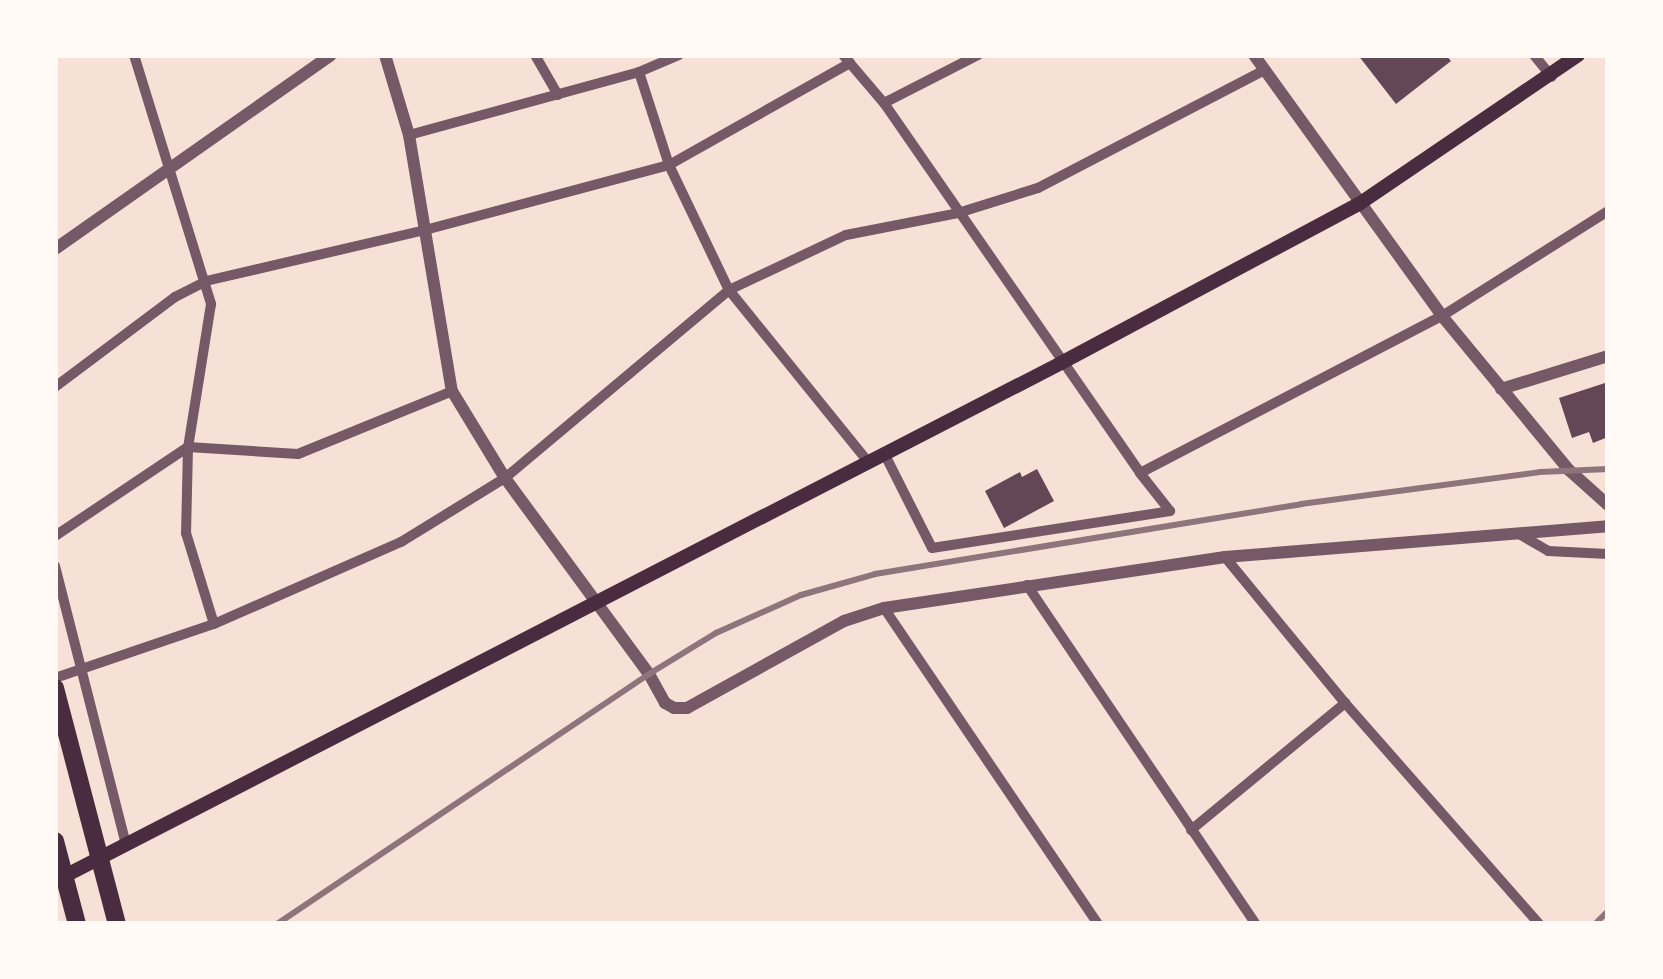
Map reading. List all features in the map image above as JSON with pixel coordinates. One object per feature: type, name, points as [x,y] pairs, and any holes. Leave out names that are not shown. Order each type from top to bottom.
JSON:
[{"type":"highway","points":[[55,688],[117,924]]},
{"type":"highway","points":[[55,841],[77,924]]},
{"type":"main road","points":[[55,881],[869,463],[1359,204],[1552,77],[1578,55]]},
{"type":"street","points":[[134,55],[211,304],[188,447],[186,533],[214,624]]},
{"type":"street","points":[[55,248],[331,55]]},
{"type":"street","points":[[385,55],[408,135],[452,391],[505,478],[665,703],[686,708],[844,621],[884,608],[1224,556],[1608,526]]},
{"type":"street","points":[[535,55],[558,94]]},
{"type":"street","points":[[408,135],[639,72],[679,55]]},
{"type":"street","points":[[884,102],[978,55]]},
{"type":"street","points":[[1254,55],[1442,316],[1569,470],[1608,505]]},
{"type":"street","points":[[1534,55],[1552,77]]},
{"type":"street","points":[[55,386],[175,297],[206,281],[425,230],[669,164],[846,59],[884,102],[1061,363],[1170,511],[932,548],[885,454]]},
{"type":"street","points":[[55,678],[214,624],[401,542],[505,478],[729,290],[846,236],[958,213],[1038,188],[1265,70]]},
{"type":"street","points":[[639,72],[669,164],[729,290],[869,463]]},
{"type":"street","points":[[1140,473],[1442,316],[1608,210]]},
{"type":"street","points":[[1501,389],[1608,356]]},
{"type":"street","points":[[55,536],[188,447],[298,454],[452,391]]},
{"type":"street","points":[[1514,532],[1548,551],[1608,554]]},
{"type":"street","points":[[1224,556],[1344,702],[1539,924]]},
{"type":"street","points":[[55,566],[126,844]]},
{"type":"street","points":[[1027,585],[1256,924]]},
{"type":"street","points":[[884,608],[1098,924]]},
{"type":"street","points":[[1192,830],[1344,702]]},
{"type":"building","points":[[1358,55],[1446,55],[1451,61],[1396,104]]},
{"type":"building","points":[[1608,382],[1608,437],[1593,443],[1589,432],[1572,438],[1559,398]]},
{"type":"building","points":[[1037,469],[1054,501],[1004,528],[985,491],[1020,472],[1022,477]]},
{"type":"railway","points":[[277,924],[649,674],[716,633],[801,595],[875,574],[1301,504],[1540,472],[1608,469]]},
{"type":"railway","points":[[1595,924],[1608,911]]}]
